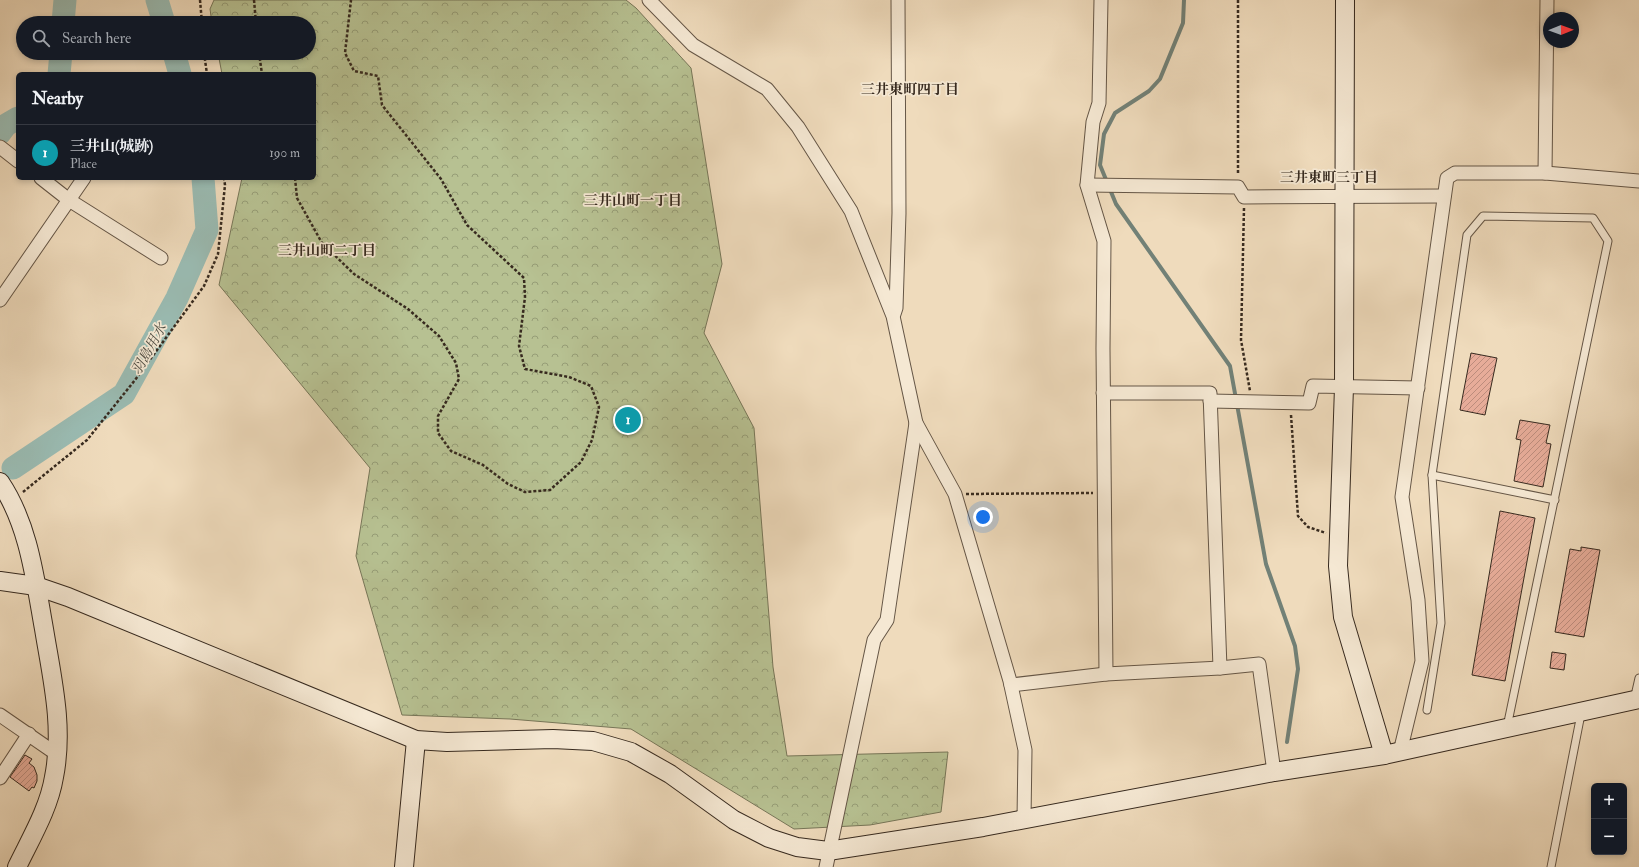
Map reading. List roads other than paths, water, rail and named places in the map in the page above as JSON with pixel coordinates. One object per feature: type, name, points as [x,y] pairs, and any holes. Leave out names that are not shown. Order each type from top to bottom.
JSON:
[{"type":"street","points":[[649,0],[693,45],[767,89],[798,127],[851,211],[893,316],[916,423],[955,494],[1011,685],[1025,750],[1024,819]]},
{"type":"street","points":[[893,316],[896,308],[899,213],[898,0]]},
{"type":"street","points":[[1101,0],[1099,103],[1093,122],[1087,185],[1104,241],[1103,393],[1106,674]]},
{"type":"street","points":[[1345,0],[1344,387],[1338,566],[1343,617],[1392,754]]},
{"type":"street","points":[[1545,172],[1547,0]]},
{"type":"street","points":[[0,147],[16,159]]},
{"type":"street","points":[[1392,754],[1422,661],[1418,600],[1402,497],[1447,178],[1455,173],[1545,172],[1639,181]]},
{"type":"street","points":[[44,180],[69,200],[161,258]]},
{"type":"street","points":[[0,300],[83,180]]},
{"type":"street","points":[[1087,185],[1344,197],[1444,196]]},
{"type":"street","points":[[1210,401],[1309,403],[1312,386],[1418,388]]},
{"type":"street","points":[[1103,393],[1210,393],[1220,668]]},
{"type":"street","points":[[827,859],[874,640],[887,620],[916,423]]},
{"type":"street","points":[[0,482],[22,526],[36,586],[57,712],[58,755],[54,778],[49,796],[17,867]]},
{"type":"street","points":[[0,581],[36,586],[68,597],[416,740],[447,742],[553,739],[593,741],[631,752],[670,774],[734,820],[769,838],[827,859],[1024,819],[1274,772],[1392,754],[1636,699]]},
{"type":"street","points":[[1011,685],[1106,674],[1220,668],[1259,664],[1274,772]]},
{"type":"street","points":[[0,715],[58,755]]},
{"type":"street","points":[[0,778],[29,734]]},
{"type":"street","points":[[404,867],[416,740]]},
{"type":"lane","points":[[1428,710],[1441,623],[1432,475],[1467,235],[1483,216],[1593,218],[1608,241],[1507,727]]},
{"type":"lane","points":[[1432,475],[1554,500]]},
{"type":"lane","points":[[1636,699],[1639,678]]},
{"type":"lane","points":[[1551,867],[1581,711]]},
{"type":"waterway","points":[[64,16],[65,0]]},
{"type":"waterway","name":"羽島用水","points":[[157,0],[162,16]]},
{"type":"waterway","points":[[1184,0],[1183,23],[1160,79],[1149,91],[1115,113],[1104,134],[1100,165],[1116,204],[1230,366],[1266,564],[1295,646],[1298,669],[1287,742]]},
{"type":"waterway","points":[[59,72],[60,60]]},
{"type":"waterway","name":"羽島用水","points":[[176,60],[179,72]]},
{"type":"waterway","points":[[0,133],[6,125],[16,119]]},
{"type":"waterway","name":"羽島用水","points":[[13,468],[124,394],[177,298],[207,230],[203,180]]},
{"type":"place","name":"三井山(城跡)","points":[[628,420]]},
{"type":"district","name":"三井東町四丁目","points":[[910,89]]},
{"type":"district","name":"三井東町三丁目","points":[[1329,177]]},
{"type":"district","name":"三井山町一丁目","points":[[633,200]]},
{"type":"district","name":"三井山町二丁目","points":[[327,250]]}]
